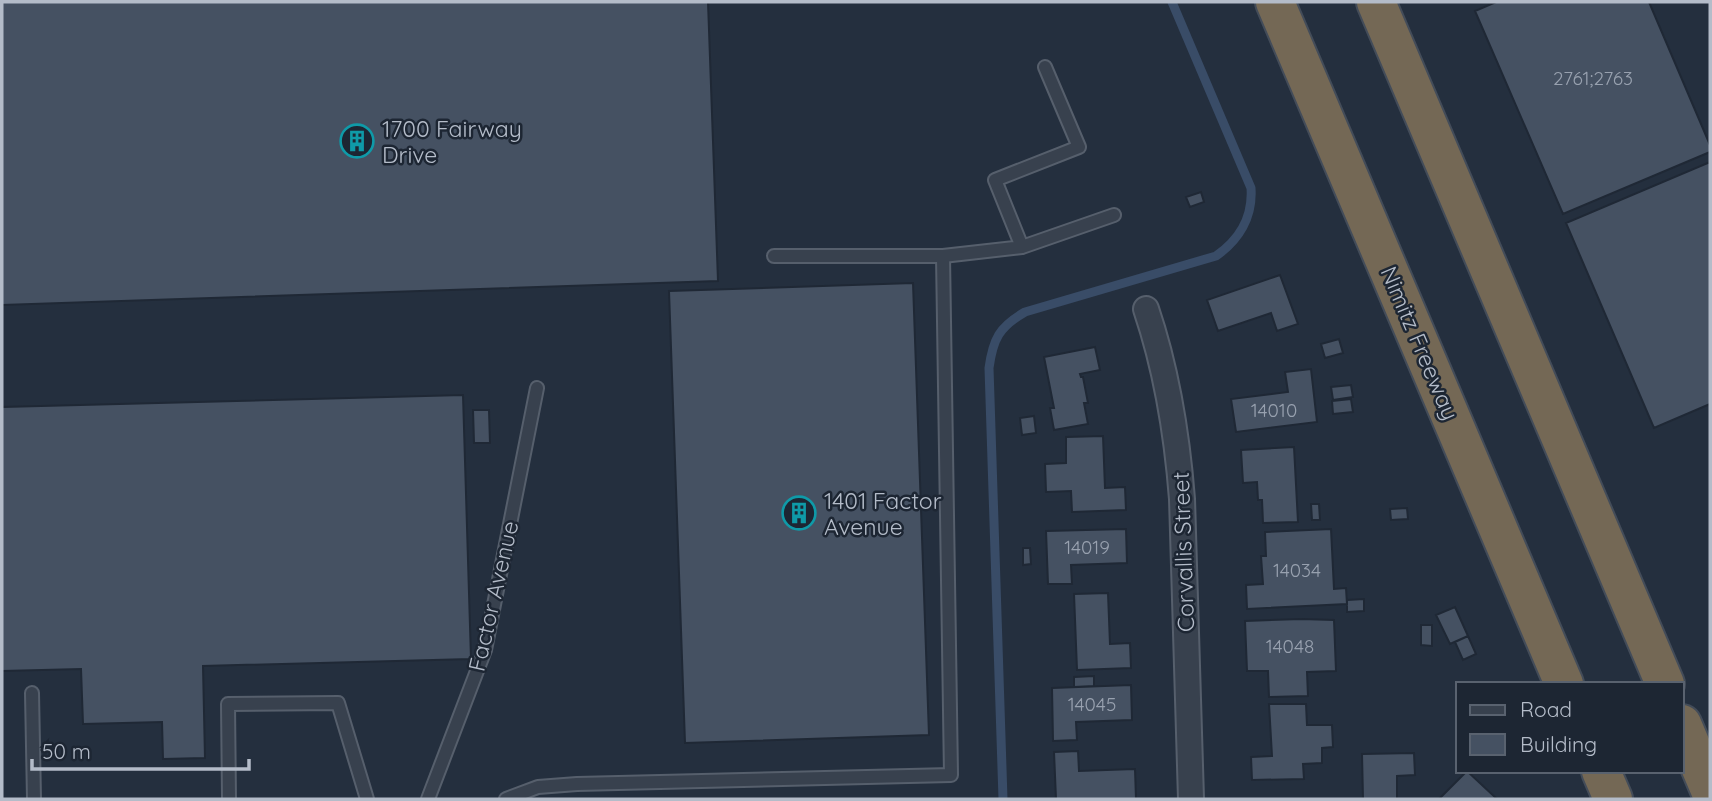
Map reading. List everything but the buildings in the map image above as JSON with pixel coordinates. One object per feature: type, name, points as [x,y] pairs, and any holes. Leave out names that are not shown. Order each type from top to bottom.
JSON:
[{"type":"highway","name":"Nimitz Freeway","points":[[1275,2],[1563,682]]},
{"type":"highway","points":[[1376,2],[1664,682]]},
{"type":"highway","points":[[1684,729],[1710,790]]},
{"type":"highway","points":[[1602,773],[1613,799]]},
{"type":"street","name":"Corvallis Street","points":[[1146,309],[1165,373],[1179,453],[1191,799]]},
{"type":"lane","points":[[1022,247],[995,180],[1079,147],[1045,67]]},
{"type":"lane","points":[[774,256],[943,256],[1022,247],[1115,215]]},
{"type":"lane","points":[[506,799],[538,787],[577,784],[951,775],[943,256]]},
{"type":"lane","name":"Factor Avenue","points":[[429,799],[485,650],[537,388]]},
{"type":"lane","points":[[32,693],[34,799]]},
{"type":"lane","points":[[229,799],[228,704],[338,703],[367,799]]},
{"type":"waterway","points":[[1003,799],[989,368],[995,341],[1009,323],[1025,312],[1216,256],[1238,235],[1250,209],[1251,188],[1172,2]]},
{"type":"place","name":"1700 Fairway Drive","points":[[357,141]]},
{"type":"place","name":"1401 Factor Avenue","points":[[799,513]]}]
